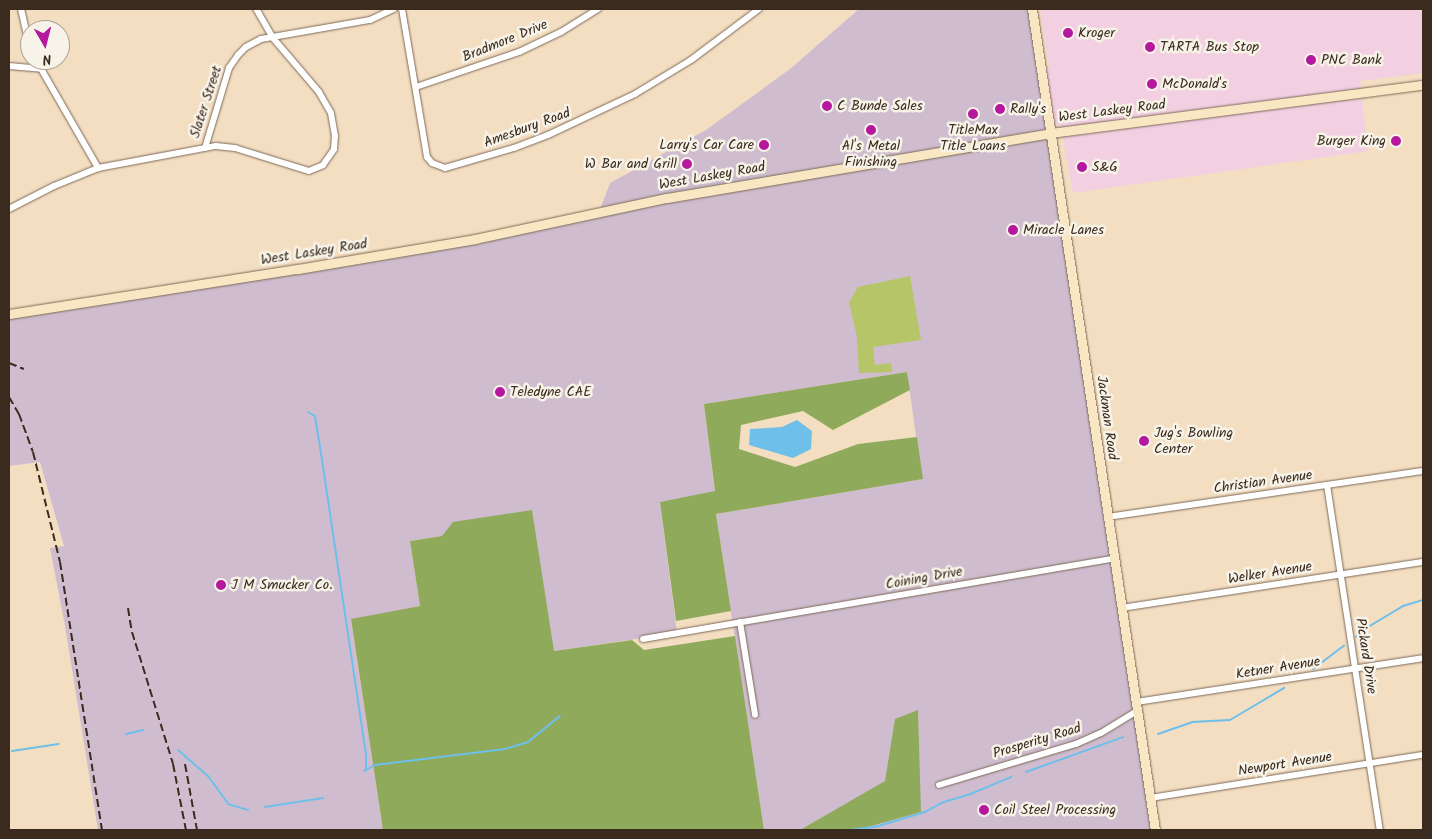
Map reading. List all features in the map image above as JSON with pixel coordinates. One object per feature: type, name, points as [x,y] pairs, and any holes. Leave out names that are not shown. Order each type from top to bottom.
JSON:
[{"type":"main road","name":"Jackman Road","points":[[1032,9],[1155,830]]},
{"type":"main road","name":"West Laskey Road","points":[[9,314],[475,239],[677,196],[1051,133],[1423,86]]},
{"type":"street","points":[[205,148],[235,148],[309,171],[319,169],[330,158],[334,150],[335,136],[330,113],[325,101],[272,38],[256,9]]},
{"type":"street","name":"Slater Street","points":[[9,209],[54,186],[98,168],[205,148],[229,68],[234,59],[255,42],[360,22],[394,9]]},
{"type":"street","name":"Amesbury Road","points":[[402,9],[427,157],[432,163],[445,168],[531,142],[619,102],[691,60],[759,9]]},
{"type":"street","name":"Bradmore Drive","points":[[416,87],[519,52],[561,32],[598,9]]},
{"type":"street","points":[[43,70],[98,168]]},
{"type":"street","name":"Christian Avenue","points":[[1107,517],[1423,471]]},
{"type":"street","name":"Pickard Drive","points":[[1327,485],[1380,830]]},
{"type":"street","name":"Coining Drive","points":[[643,638],[1114,559]]},
{"type":"street","name":"Welker Avenue","points":[[1121,608],[1423,562]]},
{"type":"street","points":[[740,622],[755,715]]},
{"type":"street","name":"Ketner Avenue","points":[[1137,706],[1423,658]]},
{"type":"street","name":"Prosperity Road","points":[[939,785],[1076,744],[1101,733],[1137,706]]},
{"type":"street","name":"Newport Avenue","points":[[1150,798],[1423,755]]},
{"type":"shaded area","points":[[859,9],[1032,9],[1155,830],[764,830],[716,514],[922,479],[907,372],[704,404],[715,492],[660,502],[677,633],[554,651],[442,536],[410,541],[420,606],[351,620],[383,830],[98,830],[65,626],[50,548],[64,546],[40,462],[9,466],[9,314],[277,272],[599,212],[610,183],[706,130],[790,69]]},
{"type":"shaded area","points":[[1040,9],[1423,9],[1423,73],[1360,81],[1368,151],[1073,193],[1060,124],[969,139],[959,80],[1049,66]]},
{"type":"green space","points":[[910,276],[921,340],[873,347],[875,365],[891,363],[892,372],[859,373],[857,337],[849,302],[858,287]]},
{"type":"green space","points":[[907,372],[910,390],[833,430],[803,411],[741,425],[739,449],[795,467],[858,444],[917,437],[923,479],[716,514],[731,611],[676,621],[660,502],[715,491],[704,404]]},
{"type":"green space","points":[[532,510],[554,651],[632,640],[644,650],[735,636],[764,830],[383,830],[351,619],[420,606],[410,541],[442,536],[453,522]]},
{"type":"green space","points":[[918,710],[921,812],[857,830],[800,830],[885,781],[895,719]]},
{"type":"water","points":[[797,420],[812,431],[811,449],[793,458],[749,445],[750,429],[782,427]]},
{"type":"waterway","points":[[308,412],[315,416],[319,440],[366,756],[366,770],[364,771]]},
{"type":"waterway","points":[[1356,637],[1363,630],[1403,606],[1423,600]]},
{"type":"waterway","points":[[1313,669],[1344,646]]},
{"type":"waterway","points":[[1158,734],[1192,722],[1230,720],[1284,688]]},
{"type":"waterway","points":[[366,770],[375,765],[505,749],[528,742],[560,716]]},
{"type":"waterway","points":[[126,734],[144,730]]},
{"type":"waterway","points":[[1026,772],[1123,737]]},
{"type":"waterway","points":[[12,751],[58,744]]},
{"type":"waterway","points":[[178,750],[208,776],[228,804],[248,810]]},
{"type":"waterway","points":[[849,830],[875,827],[925,812],[941,803],[968,795],[1011,777]]},
{"type":"waterway","points":[[265,807],[323,798]]},
{"type":"railway","points":[[9,363],[24,369]]},
{"type":"railway","points":[[9,397],[19,414],[33,452],[60,562],[102,830]]},
{"type":"railway","points":[[128,608],[132,632],[173,764],[186,830]]},
{"type":"railway","points":[[185,764],[197,830]]},
{"type":"place","name":"Kroger","points":[[1068,33]]},
{"type":"place","name":"TARTA Bus Stop","points":[[1150,47]]},
{"type":"place","name":"PNC Bank","points":[[1311,60]]},
{"type":"place","name":"McDonald's","points":[[1152,84]]},
{"type":"place","name":"C Bunde Sales","points":[[827,106]]},
{"type":"place","name":"Rally's","points":[[1000,109]]},
{"type":"place","name":"TitleMax Title Loans","points":[[973,114]]},
{"type":"place","name":"Al's Metal Finishing","points":[[871,130]]},
{"type":"place","name":"Burger King","points":[[1396,141]]},
{"type":"place","name":"Larry's Car Care","points":[[764,145]]},
{"type":"place","name":"W Bar and Grill","points":[[687,164]]},
{"type":"place","name":"S&G","points":[[1082,167]]},
{"type":"place","name":"Miracle Lanes","points":[[1013,230]]},
{"type":"place","name":"Teledyne CAE","points":[[500,392]]},
{"type":"place","name":"Jug's Bowling Center","points":[[1144,441]]},
{"type":"place","name":"J M Smucker Co.","points":[[221,585]]},
{"type":"place","name":"Coil Steel Processing","points":[[984,810]]}]
